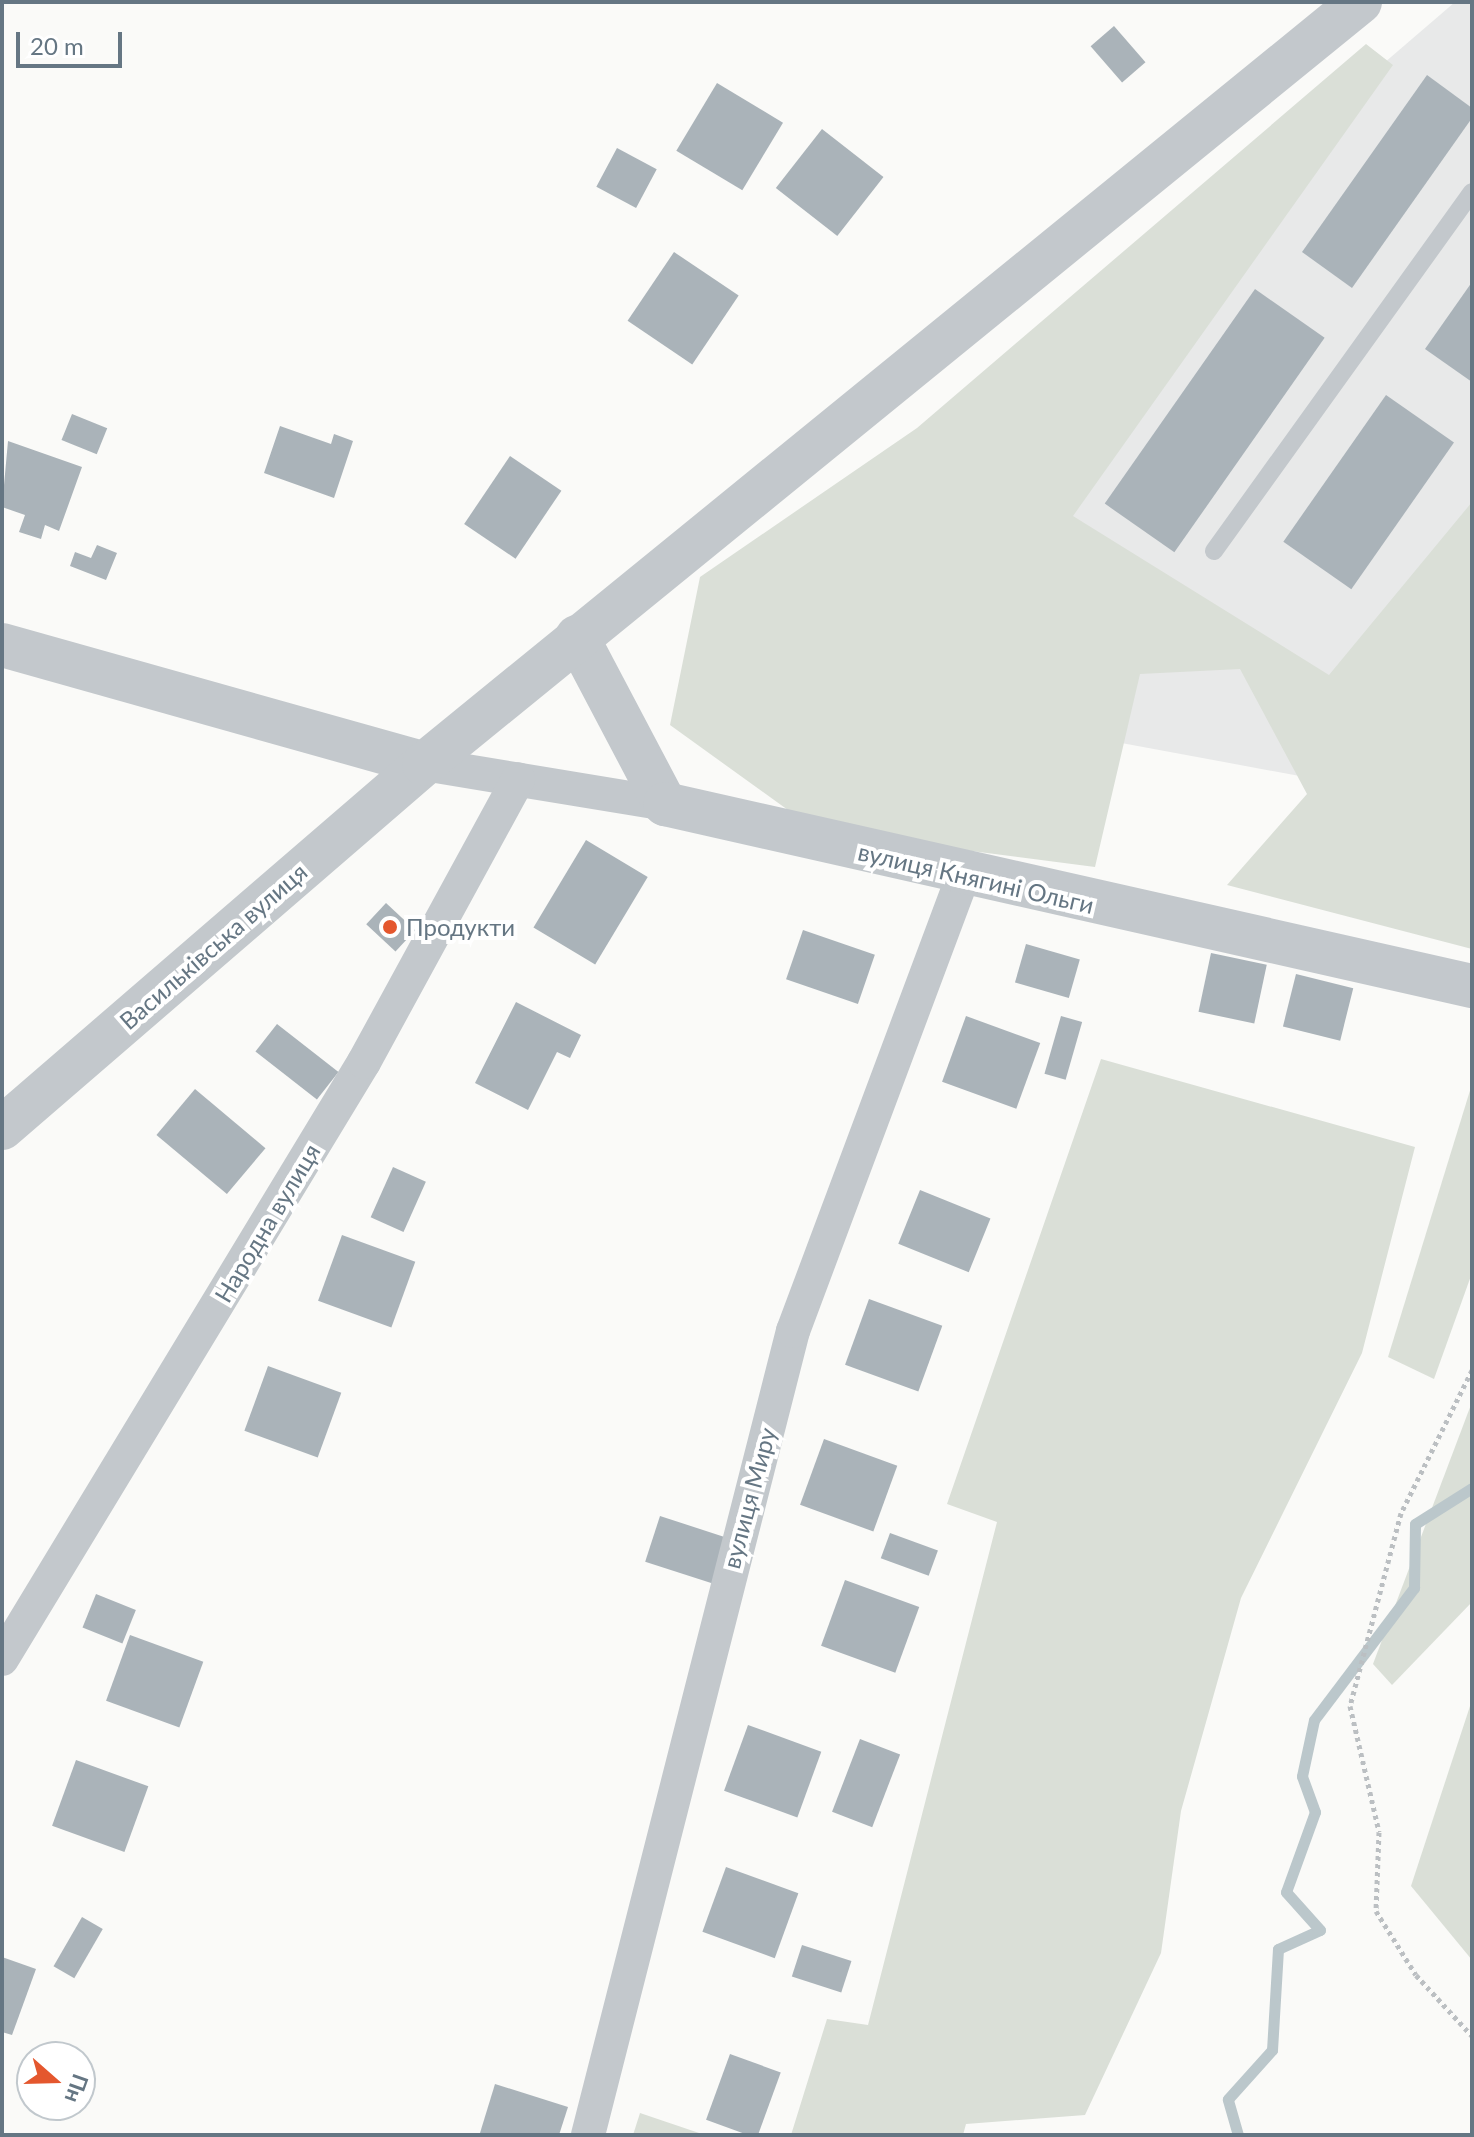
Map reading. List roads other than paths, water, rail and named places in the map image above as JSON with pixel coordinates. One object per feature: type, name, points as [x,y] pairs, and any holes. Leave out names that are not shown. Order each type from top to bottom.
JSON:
[{"type":"street","name":"Васильківська вулиця","points":[[2,1128],[424,764],[577,637],[1360,2]]},
{"type":"street","points":[[577,637],[665,804]]},
{"type":"street","points":[[2,645],[424,764],[665,804]]},
{"type":"street","name":"Народна вулиця","points":[[2,1659],[364,1062],[518,779]]},
{"type":"street","name":"вулиця Княгині Ольги","points":[[665,804],[963,877],[1472,986]]},
{"type":"street","name":"вулиця Миру","points":[[588,2135],[793,1331],[963,877]]},
{"type":"lane","points":[[1214,551],[1472,192]]},
{"type":"waterway","points":[[1238,2135],[1228,2099],[1272,2050],[1278,1949],[1320,1930],[1286,1892],[1315,1812],[1302,1776],[1314,1720],[1414,1588],[1415,1524],[1472,1488]]},
{"type":"place","name":"Продукти","points":[[390,927]]}]
